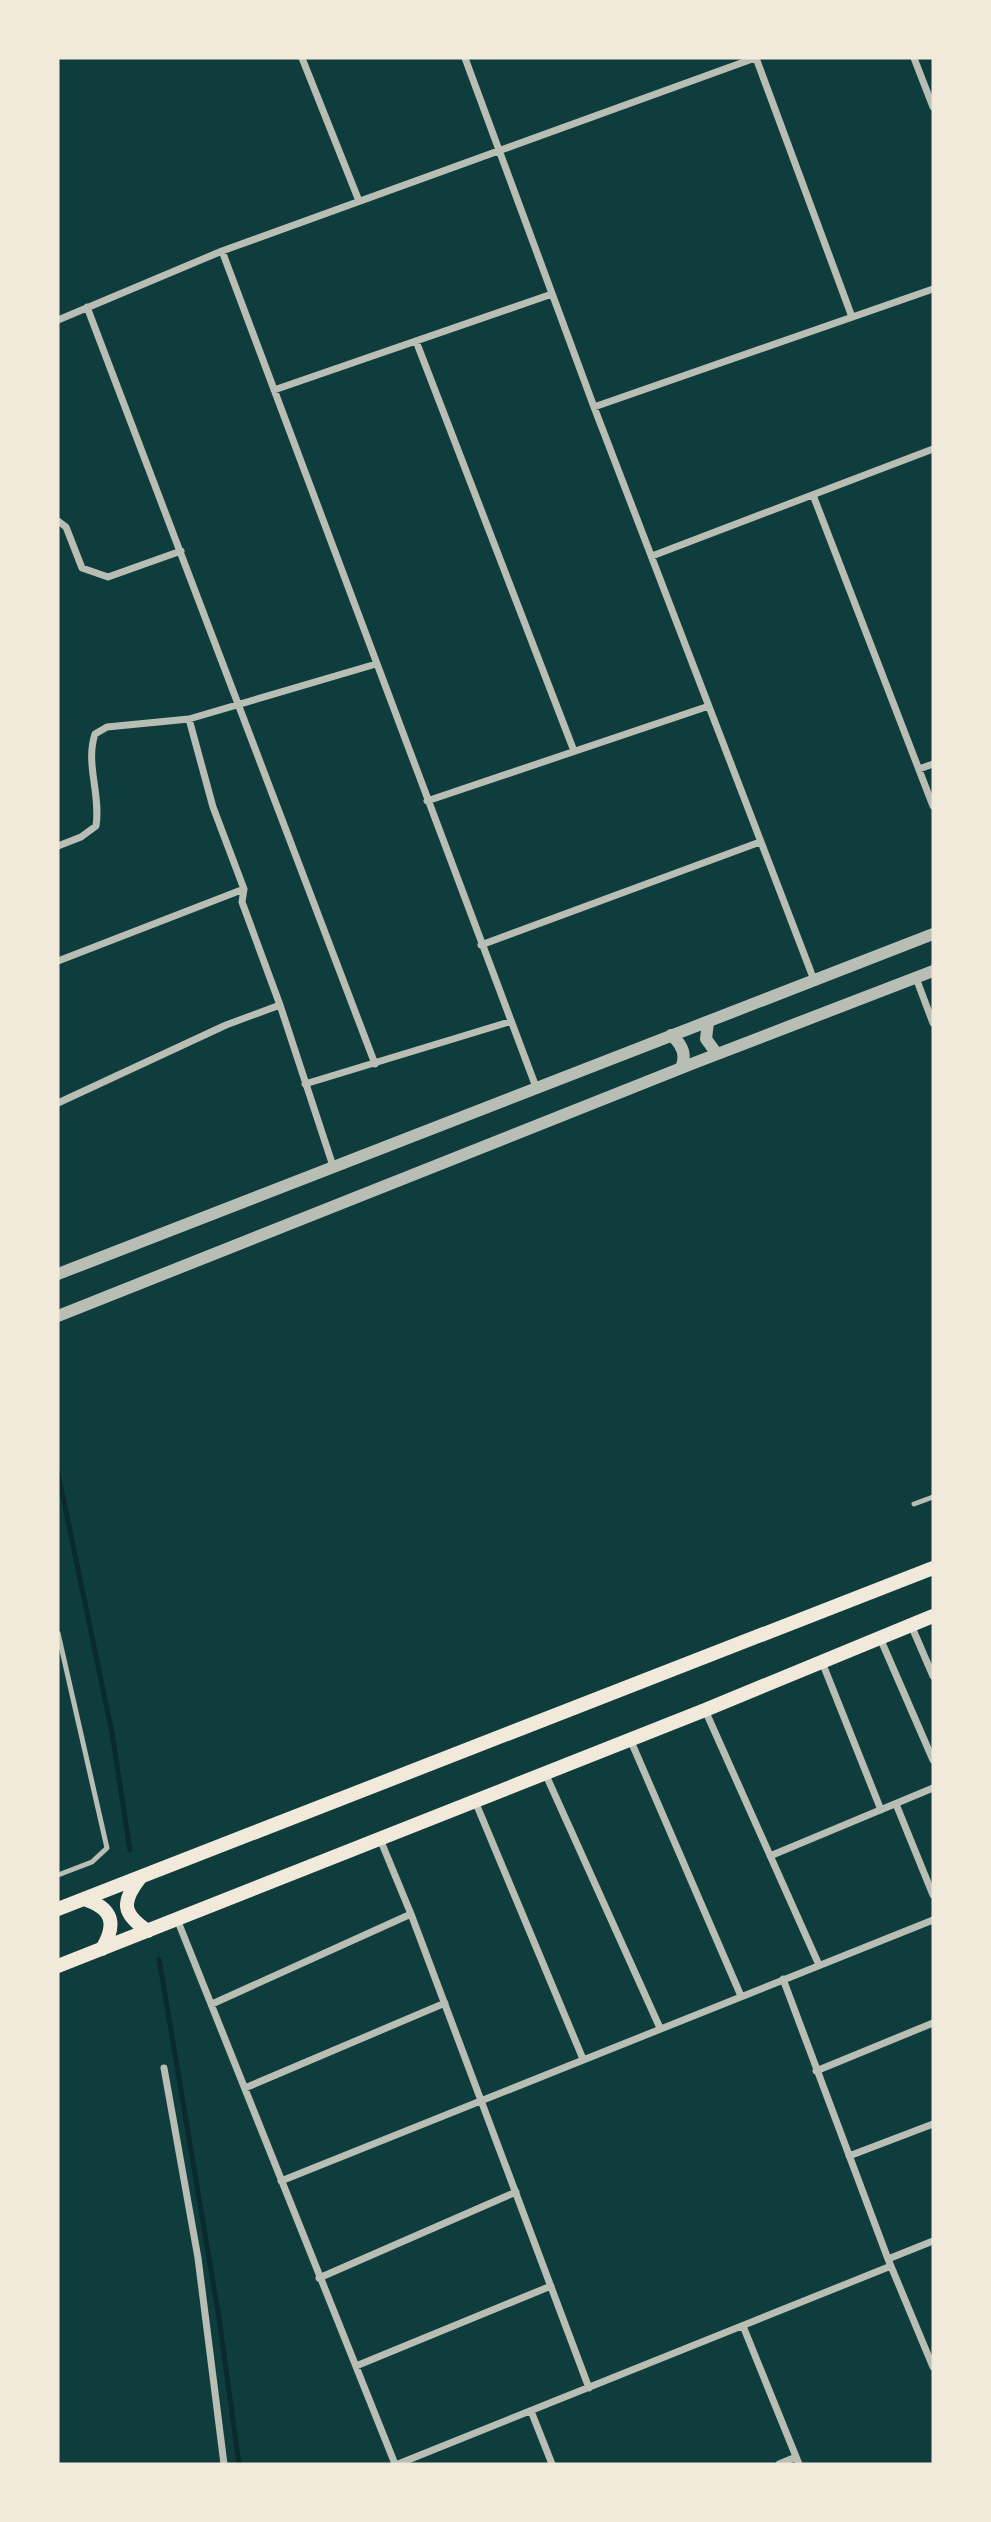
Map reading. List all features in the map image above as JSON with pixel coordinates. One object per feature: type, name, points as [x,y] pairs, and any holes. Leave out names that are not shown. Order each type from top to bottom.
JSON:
[{"type":"main road","points":[[58,1909],[933,1568]]},
{"type":"main road","points":[[58,1966],[705,1710],[933,1616]]},
{"type":"main road","points":[[140,1877],[131,1889],[126,1903],[133,1920],[148,1930]]},
{"type":"main road","points":[[84,1899],[101,1906],[109,1916],[109,1937],[102,1949]]},
{"type":"street","points":[[302,58],[359,201]]},
{"type":"street","points":[[464,58],[594,407],[815,981]]},
{"type":"street","points":[[58,320],[222,251],[755,58],[852,317]]},
{"type":"street","points":[[914,58],[933,107]]},
{"type":"street","points":[[222,251],[509,1022],[536,1087]]},
{"type":"street","points":[[594,407],[933,289]]},
{"type":"street","points":[[274,390],[552,294]]},
{"type":"street","points":[[87,307],[374,1063]]},
{"type":"street","points":[[416,341],[575,751]]},
{"type":"street","points":[[652,556],[933,449]]},
{"type":"street","points":[[813,495],[933,806]]},
{"type":"street","points":[[58,521],[66,527],[82,568],[108,577],[181,551]]},
{"type":"street","points":[[58,846],[81,837],[96,825],[99,810],[90,749],[95,734],[107,727],[188,719],[240,706],[376,664]]},
{"type":"street","points":[[427,801],[709,706]]},
{"type":"street","points":[[188,719],[212,807],[244,890],[242,902],[333,1166]]},
{"type":"street","points":[[919,769],[933,764]]},
{"type":"street","points":[[481,945],[760,842]]},
{"type":"street","points":[[58,961],[244,890]]},
{"type":"street","points":[[58,1272],[933,934]]},
{"type":"street","points":[[58,1316],[681,1068],[933,971]]},
{"type":"street","points":[[916,978],[933,1023]]},
{"type":"street","points":[[58,1103],[226,1025],[279,1005]]},
{"type":"street","points":[[305,1084],[509,1022]]},
{"type":"street","points":[[708,1022],[706,1039],[718,1054]]},
{"type":"street","points":[[671,1035],[683,1051],[681,1068]]},
{"type":"street","points":[[911,1625],[931,1664],[933,1676]]},
{"type":"street","points":[[880,1638],[933,1760]]},
{"type":"street","points":[[821,1662],[881,1810]]},
{"type":"street","points":[[705,1710],[819,1965]]},
{"type":"street","points":[[630,1740],[741,1996]]},
{"type":"street","points":[[545,1773],[660,2028]]},
{"type":"street","points":[[770,1856],[933,1788]]},
{"type":"street","points":[[474,1800],[583,2059]]},
{"type":"street","points":[[896,1804],[933,1895]]},
{"type":"street","points":[[380,1839],[445,2003],[589,2388]]},
{"type":"street","points":[[212,2004],[411,1914]]},
{"type":"street","points":[[177,1919],[396,2464],[743,2326],[890,2263],[933,2241]]},
{"type":"street","points":[[281,2181],[933,1920]]},
{"type":"street","points":[[783,1979],[890,2263],[930,2349],[933,2367]]},
{"type":"street","points":[[245,2088],[445,2003]]},
{"type":"street","points":[[816,2071],[933,2023]]},
{"type":"street","points":[[164,2068],[198,2258],[224,2464]]},
{"type":"street","points":[[849,2156],[933,2124]]},
{"type":"street","points":[[319,2278],[516,2192]]},
{"type":"street","points":[[356,2366],[551,2286]]},
{"type":"street","points":[[743,2326],[798,2461],[779,2464]]},
{"type":"street","points":[[531,2411],[552,2464]]},
{"type":"lane","points":[[914,1504],[933,1497]]},
{"type":"lane","points":[[58,1633],[107,1848],[92,1862],[58,1875]]},
{"type":"waterway","points":[[58,1473],[112,1733],[130,1850]]},
{"type":"waterway","points":[[159,1959],[219,2318],[239,2464]]}]
